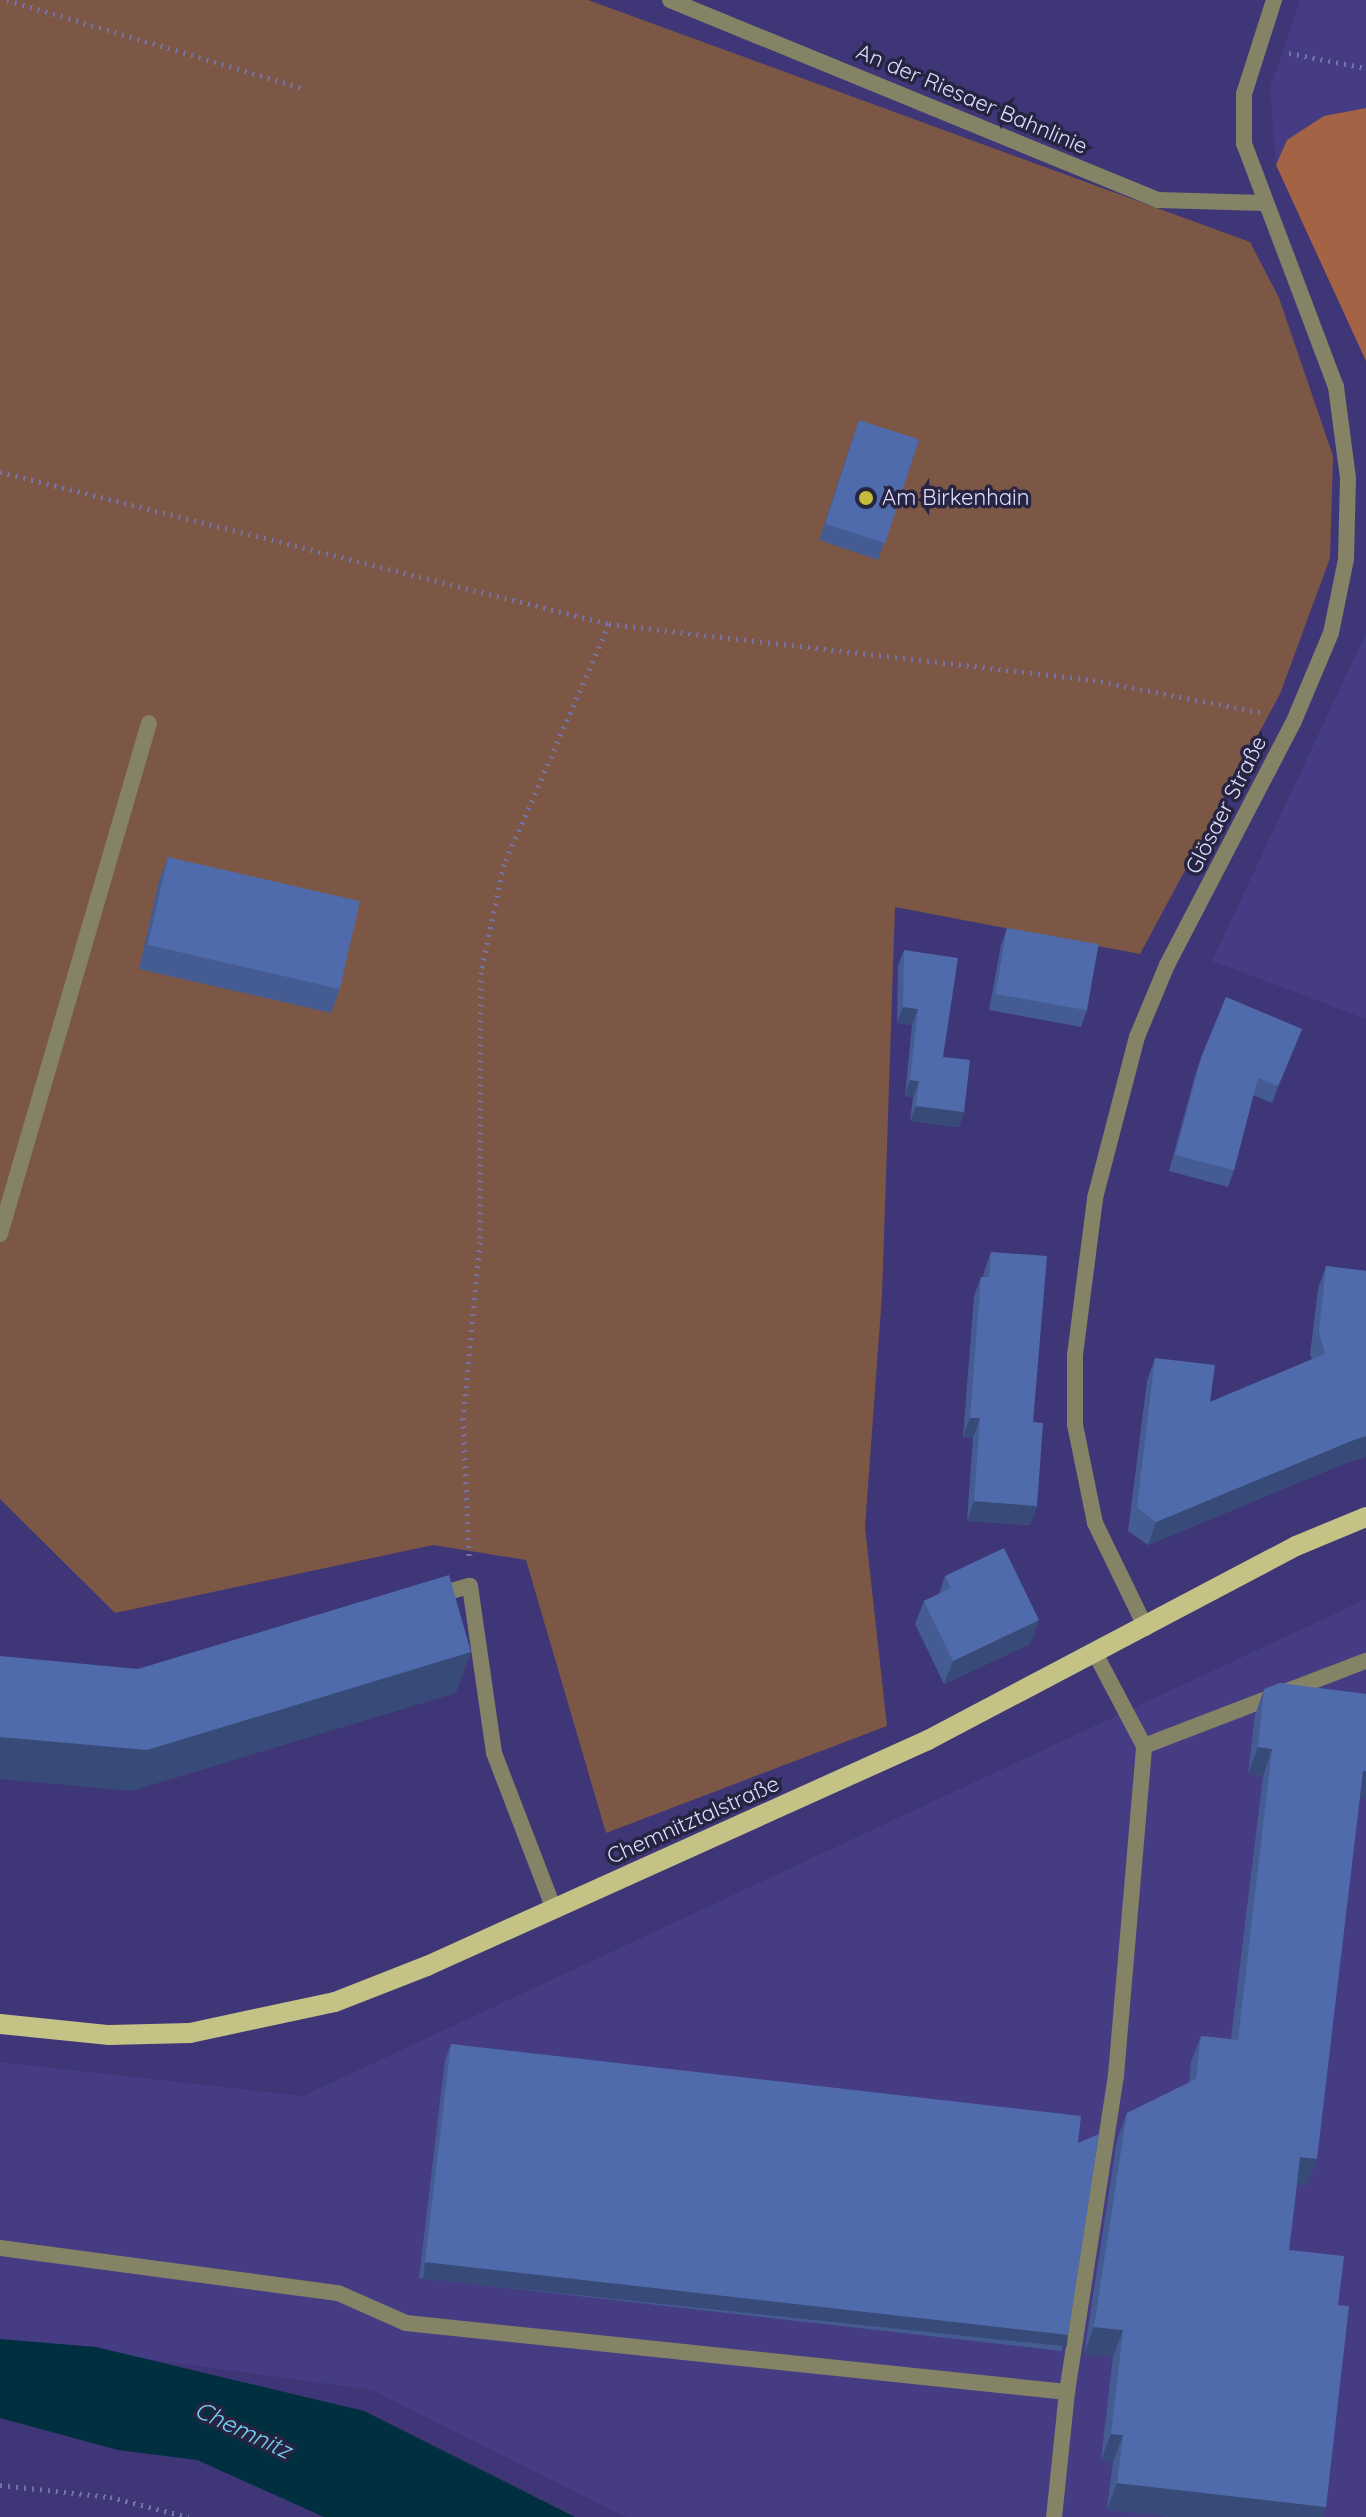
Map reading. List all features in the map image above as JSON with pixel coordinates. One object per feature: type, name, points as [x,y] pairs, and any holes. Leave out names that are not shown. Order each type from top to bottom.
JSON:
[{"type":"main road","name":"Chemnitztalstraße","points":[[0,2024],[109,2035],[190,2033],[281,2018],[427,1966],[928,1740],[1096,1655],[1296,1546],[1366,1517]]},
{"type":"street","name":"An der Riesaer Bahnlinie","points":[[670,0],[1158,200],[1264,203]]},
{"type":"street","name":"Glösaer Straße","points":[[1146,1628],[1095,1523],[1075,1425],[1075,1355],[1095,1198],[1114,1111],[1167,965],[1294,721],[1331,633],[1346,559],[1348,478],[1336,387],[1244,144],[1244,94],[1255,46],[1274,0]]},
{"type":"street","points":[[0,1234],[149,723]]},
{"type":"street","points":[[410,1602],[470,1586],[494,1753],[554,1909]]},
{"type":"street","points":[[1054,2517],[1067,2392],[1116,2075],[1144,1746],[1096,1655]]},
{"type":"street","points":[[1144,1746],[1366,1661]]},
{"type":"street","points":[[0,2248],[338,2293],[406,2323],[1067,2392]]},
{"type":"path","points":[[7,0],[302,88]]},
{"type":"path","points":[[1255,46],[1366,68]]},
{"type":"path","points":[[0,472],[609,624],[1093,680],[1294,721]]},
{"type":"path","points":[[470,1586],[463,1418],[480,1242],[481,972],[504,864],[609,624]]},
{"type":"path","points":[[0,2485],[110,2497],[188,2517]]},
{"type":"shaded area","points":[[0,0],[588,0],[1250,242],[1279,298],[1333,456],[1330,558],[1280,694],[1140,954],[895,907],[882,1295],[865,1527],[887,1726],[606,1833],[526,1560],[433,1545],[115,1613],[0,1499]]},
{"type":"shaded area","points":[[1300,0],[1366,0],[1366,108],[1324,116],[1287,140],[1276,165],[1270,88]]},
{"type":"shaded area","points":[[1366,108],[1366,361],[1276,165],[1287,140],[1324,116]]},
{"type":"shaded area","points":[[1366,633],[1366,1019],[1212,961]]},
{"type":"shaded area","points":[[1366,1599],[1366,2517],[626,2517],[372,2390],[0,2339],[0,2062],[303,2096]]},
{"type":"water","name":"Chemnitz","points":[[0,2339],[96,2347],[364,2411],[575,2517],[324,2517],[197,2460],[118,2450],[0,2418]]},
{"type":"building","name":"Am Birkenhain","points":[[859,420],[919,439],[885,543],[825,524]]},
{"type":"building","points":[[168,857],[360,901],[340,989],[148,945]]},
{"type":"building","points":[[1007,928],[1099,944],[1087,1010],[995,994]]},
{"type":"building","points":[[904,950],[958,958],[943,1057],[970,1060],[964,1112],[916,1106],[919,1081],[910,1080],[918,1009],[903,1007]]},
{"type":"building","points":[[1226,997],[1302,1029],[1278,1086],[1258,1078],[1234,1170],[1175,1155],[1202,1055]]},
{"type":"building","points":[[991,1252],[1047,1256],[1033,1422],[1043,1423],[1037,1506],[974,1501],[980,1418],[970,1418],[981,1277],[989,1277]]},
{"type":"building","points":[[1326,1266],[1366,1271],[1366,1436],[1156,1522],[1137,1507],[1155,1358],[1215,1365],[1210,1402],[1325,1354],[1319,1332]]},
{"type":"building","points":[[1004,1548],[1039,1620],[953,1661],[924,1601],[951,1588],[945,1576]]},
{"type":"building","points":[[449,1575],[471,1652],[147,1750],[0,1737],[0,1656],[138,1669]]},
{"type":"building","points":[[1280,1683],[1366,1694],[1366,1771],[1363,1771],[1317,2159],[1300,2157],[1289,2250],[1344,2256],[1338,2305],[1349,2306],[1326,2507],[1117,2483],[1123,2435],[1111,2434],[1123,2330],[1094,2327],[1127,2113],[1196,2079],[1201,2036],[1238,2040],[1272,1749],[1258,1747],[1264,1689]]},
{"type":"building","points":[[451,2044],[1081,2116],[1078,2143],[1099,2134],[1068,2335],[425,2262]]},
{"type":"place","name":"Am Birkenhain","points":[[866,498]]}]
